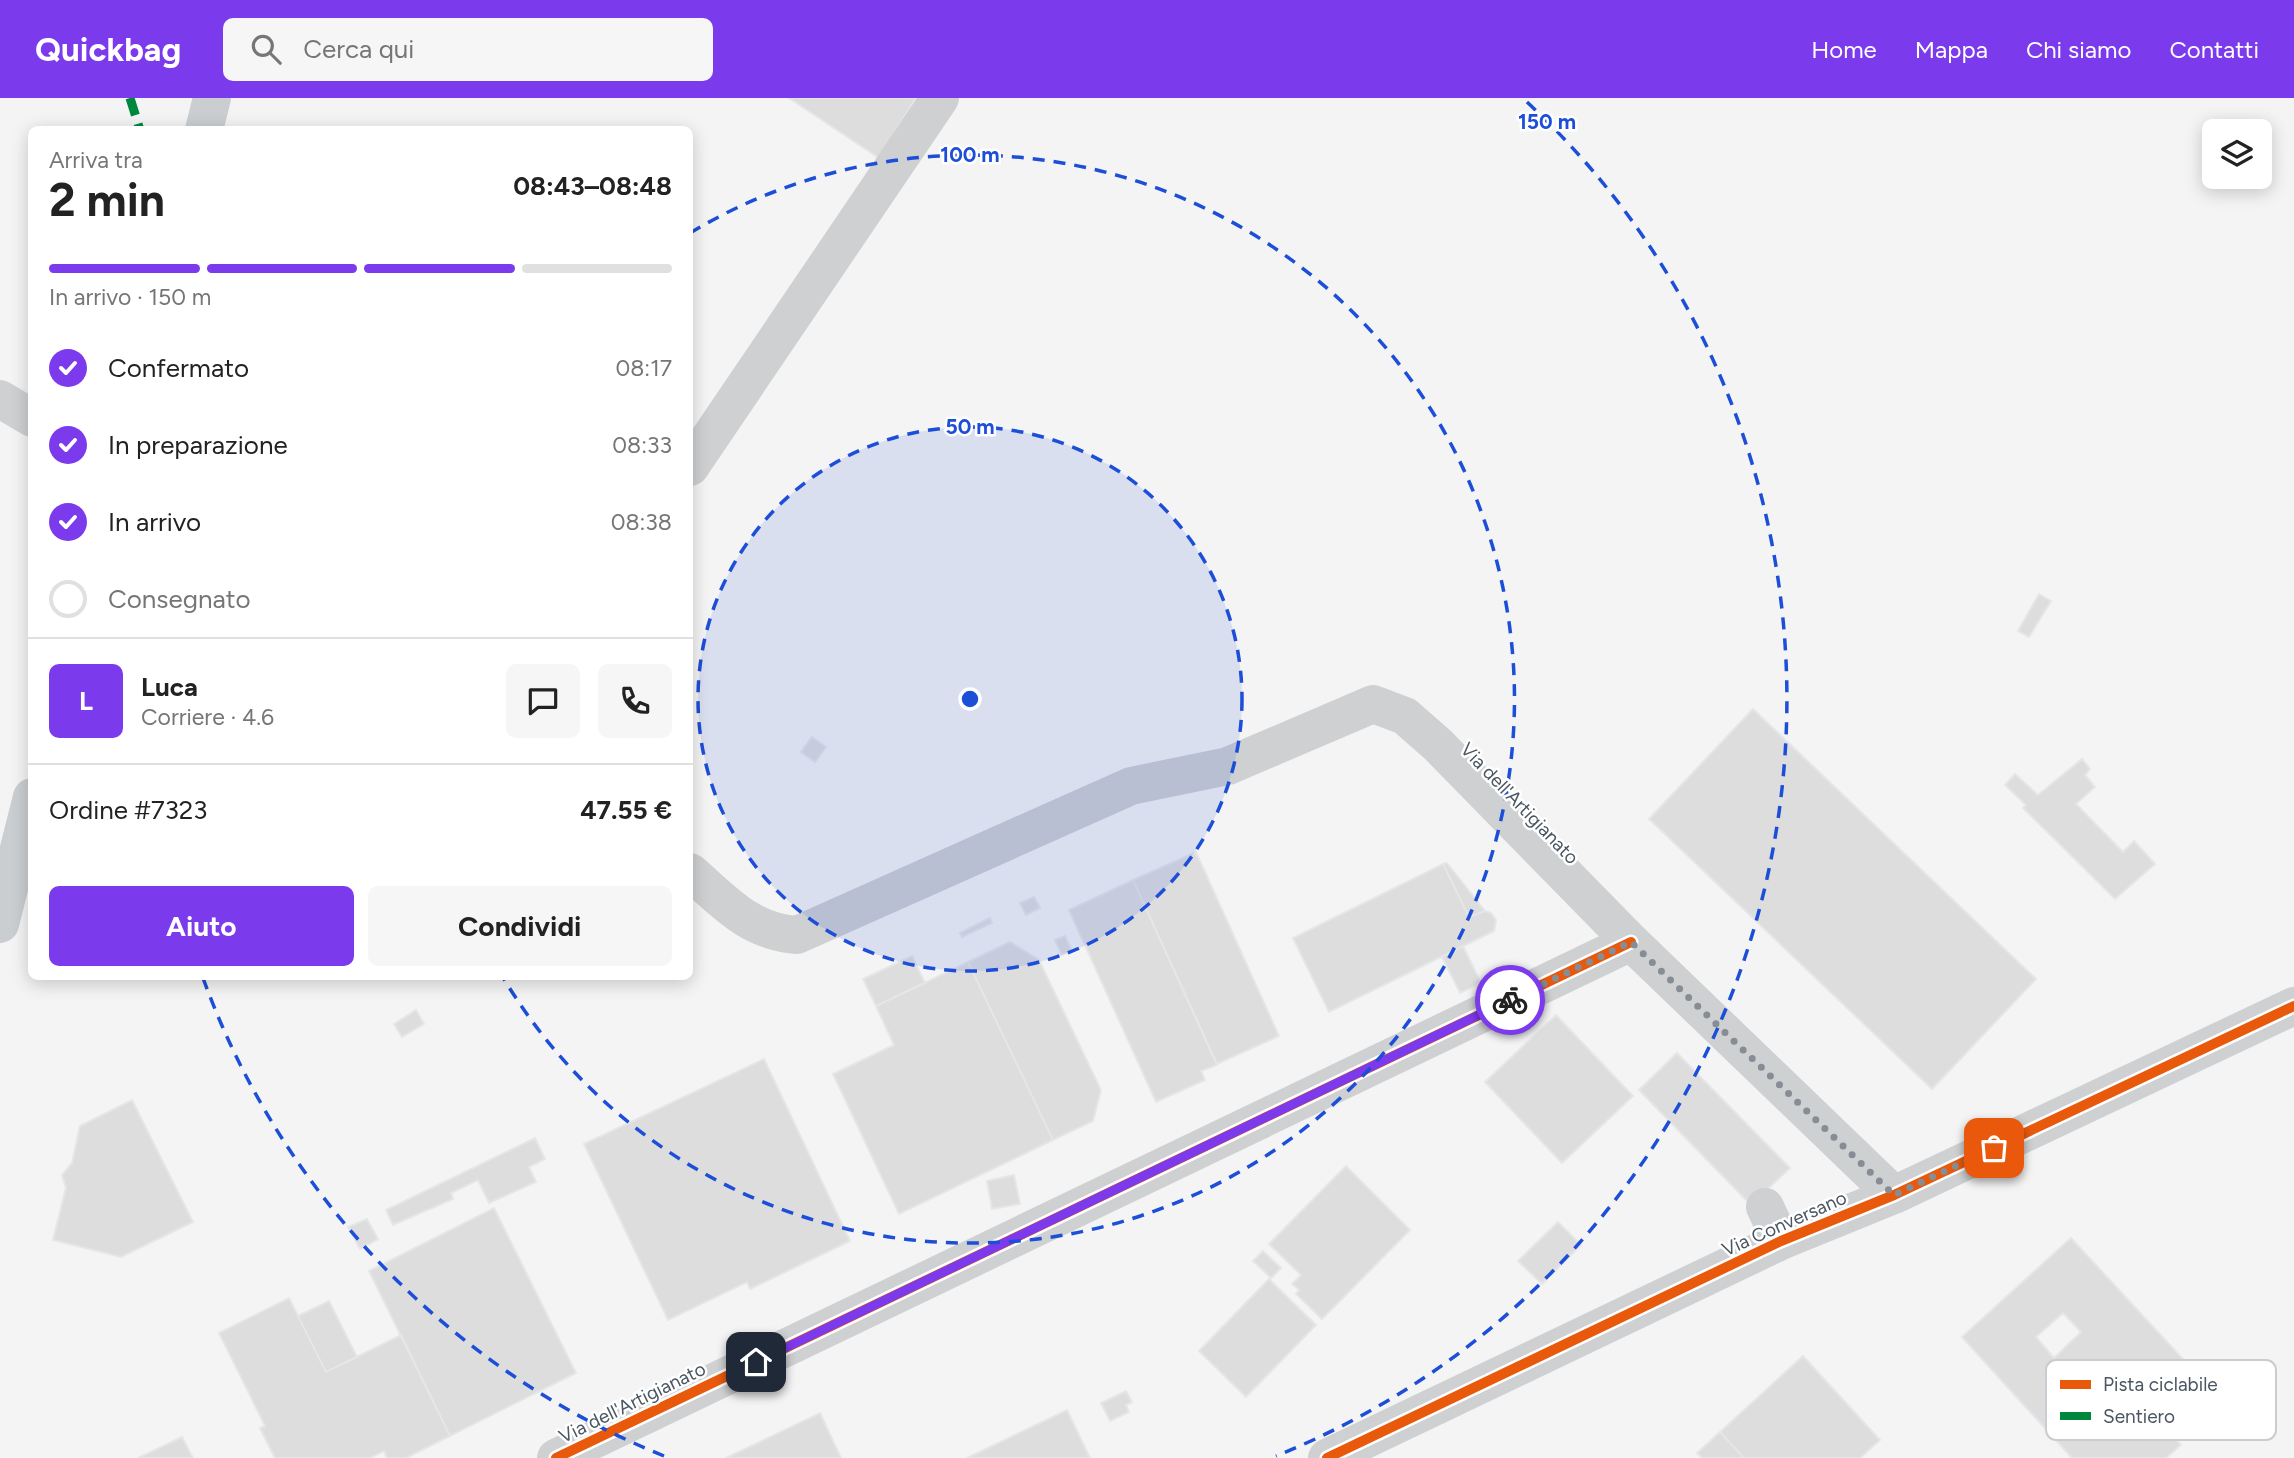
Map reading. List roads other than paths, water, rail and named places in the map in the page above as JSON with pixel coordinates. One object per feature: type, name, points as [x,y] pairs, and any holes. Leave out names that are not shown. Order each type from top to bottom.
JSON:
[{"type":"main road","points":[[205,126],[212,98]]},
{"type":"main road","points":[[0,924],[28,813]]},
{"type":"street","points":[[693,463],[940,98]]},
{"type":"street","points":[[0,399],[28,416]]},
{"type":"street","name":"Via dell'Artigianato","points":[[693,874],[750,922],[771,933],[797,936],[1131,786],[1228,766],[1373,704],[1405,716],[1438,745],[1631,942],[1894,1195]]},
{"type":"street","name":"Via dell'Artigianato","points":[[556,1458],[1631,942]]},
{"type":"street","name":"Via Conversano","points":[[1327,1458],[1781,1241],[1894,1195],[2294,1006]]},
{"type":"street","points":[[1765,1207],[1781,1241]]}]
